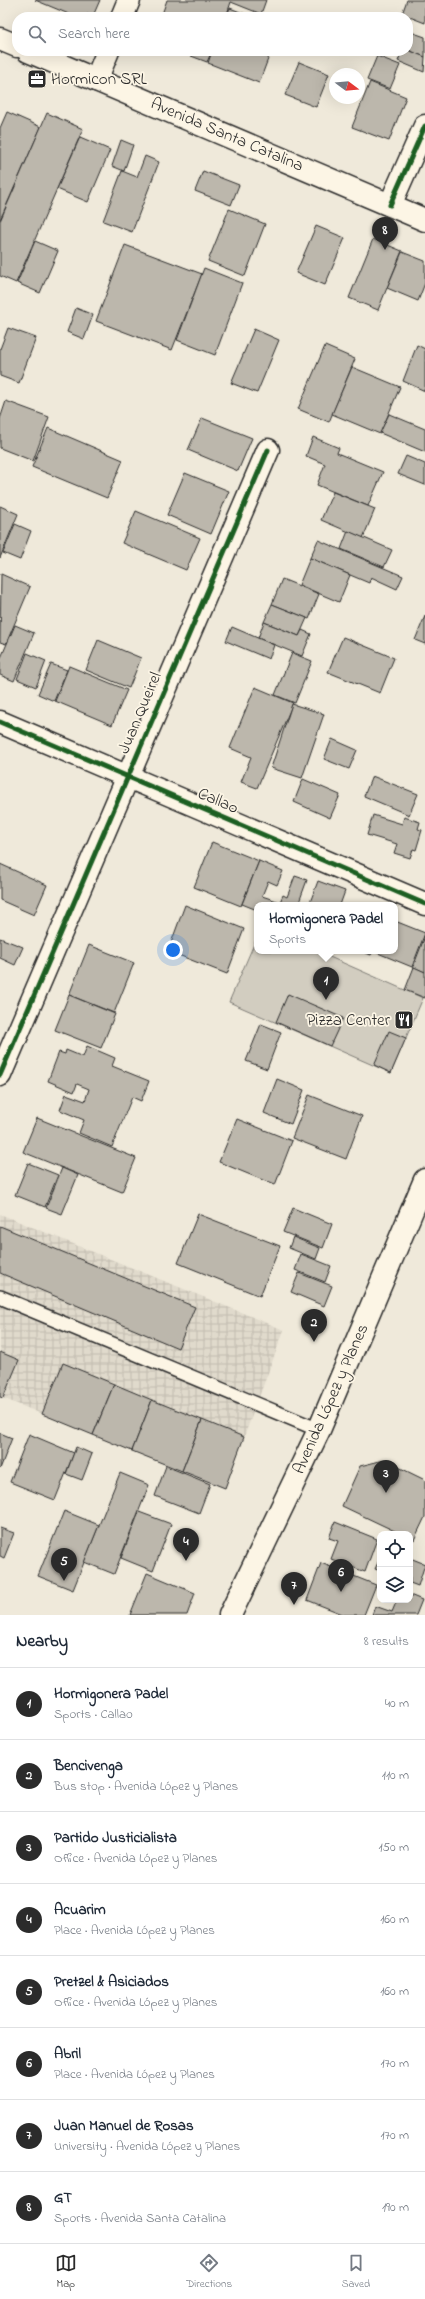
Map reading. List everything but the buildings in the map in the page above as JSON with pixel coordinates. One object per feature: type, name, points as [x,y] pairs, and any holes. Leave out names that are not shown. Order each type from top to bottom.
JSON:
[{"type":"street","points":[[124,12],[129,0]]},
{"type":"street","points":[[0,39],[12,44]]},
{"type":"street","name":"Avenida Santa Catalina","points":[[40,56],[425,220]]},
{"type":"street","points":[[96,80],[106,56]]},
{"type":"street","points":[[390,205],[425,126]]},
{"type":"street","name":"Juan Queirel","points":[[0,1075],[268,450]]},
{"type":"street","name":"Callao","points":[[0,722],[425,904]]},
{"type":"street","name":"Avenida López y Planes","points":[[230,1615],[319,1430],[425,1180]]},
{"type":"lane","points":[[0,1297],[319,1430]]},
{"type":"shaded area","points":[[254,944],[254,954],[323,954],[423,998],[391,1073],[229,1002]]},
{"type":"shaded area","points":[[0,1214],[284,1330],[225,1488],[0,1397]]},
{"type":"cycle path","points":[[390,205],[425,126]]},
{"type":"cycle path","points":[[0,1075],[268,450]]},
{"type":"cycle path","points":[[0,722],[425,904]]},
{"type":"place","name":"Hormicon SRL","points":[[37,79]]},
{"type":"place","name":"GT","points":[[385,250]]},
{"type":"place","name":"Hormigonera Padel","points":[[326,1000]]},
{"type":"place","name":"Pizza Center","points":[[404,1020]]},
{"type":"place","name":"Bencivenga","points":[[314,1342]]},
{"type":"place","name":"Partido Justicialista","points":[[386,1493]]},
{"type":"place","name":"Acuarim","points":[[186,1561]]},
{"type":"place","name":"Pretzel & Asiciados","points":[[64,1581]]},
{"type":"place","name":"Abril","points":[[341,1592]]},
{"type":"place","name":"Juan Manuel de Rosas","points":[[294,1605]]}]
